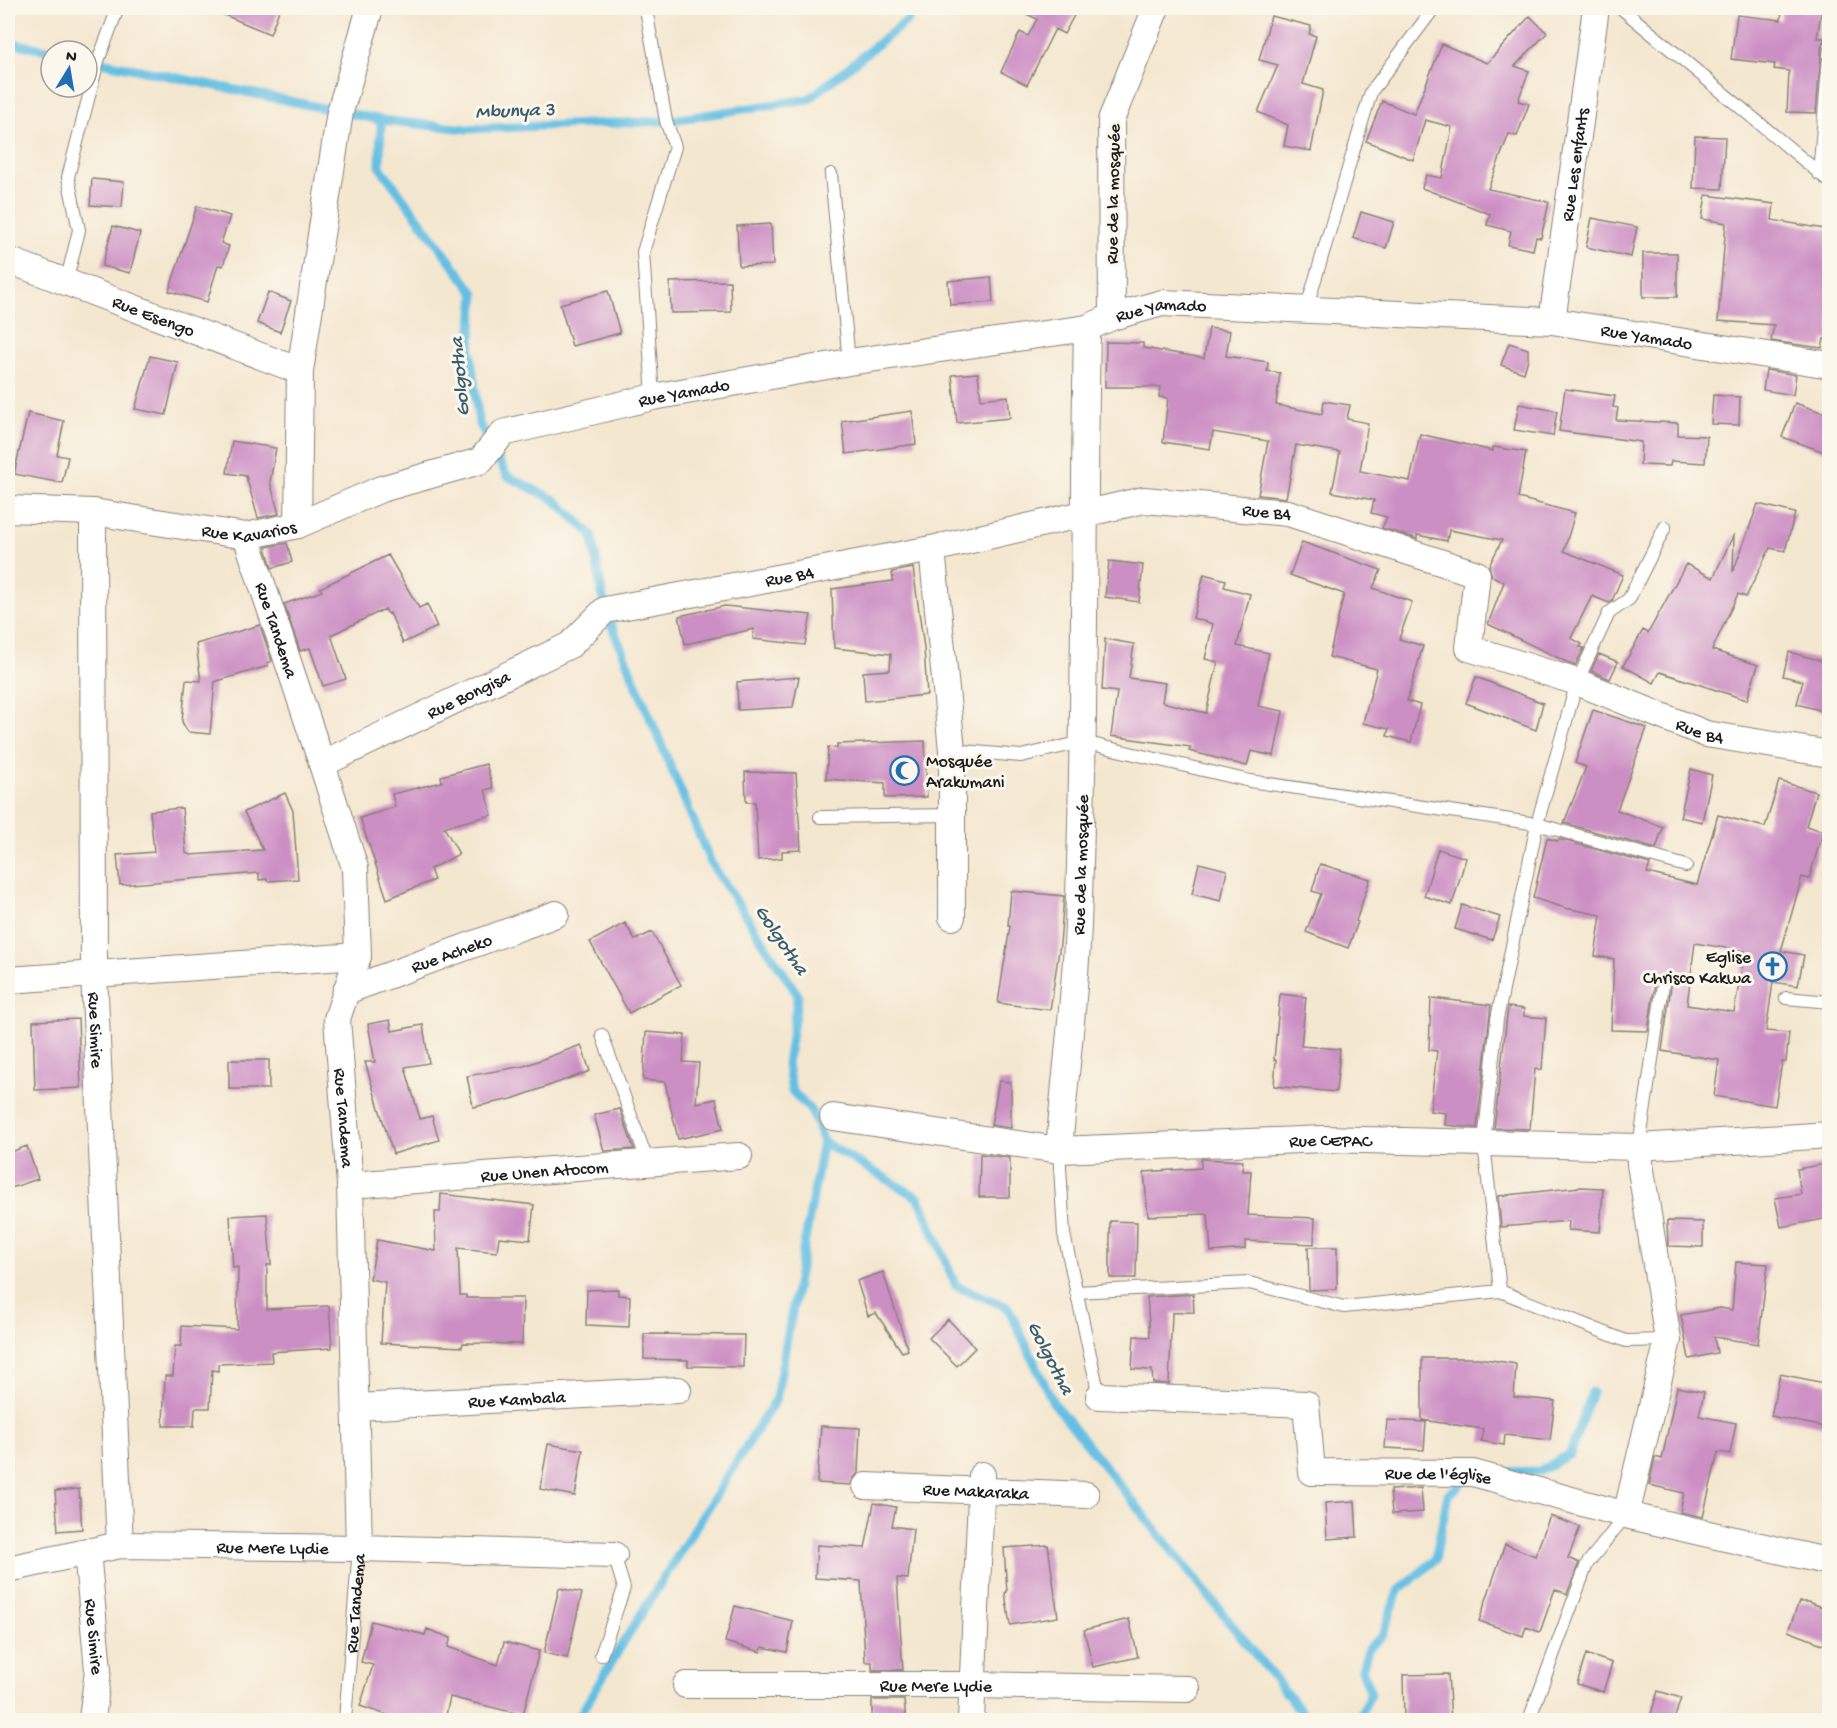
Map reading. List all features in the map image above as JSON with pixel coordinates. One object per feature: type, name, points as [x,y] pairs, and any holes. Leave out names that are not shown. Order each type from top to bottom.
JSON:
[{"type":"street","points":[[298,525],[300,371],[340,112],[370,8]]},
{"type":"street","name":"Rue de la mosquée","points":[[1112,317],[1111,120],[1156,8]]},
{"type":"street","name":"Rue Les enfants","points":[[1552,321],[1596,8]]},
{"type":"street","name":"Rue Esengo","points":[[8,260],[300,371]]},
{"type":"street","name":"Rue Yamado","points":[[480,461],[503,433],[653,397],[849,362],[1088,328],[1112,317],[1162,303],[1552,321],[1830,365]]},
{"type":"street","name":"Rue de la mosquée","points":[[1059,1150],[1078,926],[1083,742],[1088,328]]},
{"type":"street","name":"Rue Kavarios","points":[[8,509],[93,512],[246,536],[298,525],[381,489],[480,461]]},
{"type":"street","name":"Rue B4","points":[[606,610],[932,549],[1144,500],[1288,513],[1477,574],[1469,648],[1577,682],[1706,734],[1830,754]]},
{"type":"street","name":"Rue Simire","points":[[93,512],[94,974],[120,1545]]},
{"type":"street","name":"Rue Tandema","points":[[246,536],[355,868],[358,956],[337,1019],[350,1185],[359,1548]]},
{"type":"street","points":[[932,549],[952,750],[952,917]]},
{"type":"street","name":"Rue Bongisa","points":[[322,764],[570,645],[606,610]]},
{"type":"street","name":"Rue Acheko","points":[[346,991],[556,914]]},
{"type":"street","points":[[8,980],[358,956]]},
{"type":"street","name":"Rue CEPAC","points":[[833,1117],[1059,1150],[1324,1139],[1639,1147],[1830,1136]]},
{"type":"street","points":[[1626,1515],[1668,1340],[1639,1147]]},
{"type":"street","name":"Rue Unen Atocom","points":[[350,1185],[739,1156]]},
{"type":"street","name":"Rue Kambala","points":[[357,1407],[678,1390]]},
{"type":"street","name":"Rue de l'église","points":[[1099,1396],[1306,1404],[1312,1472],[1473,1473],[1626,1515],[1751,1546],[1830,1562]]},
{"type":"street","points":[[971,1720],[982,1483]]},
{"type":"street","name":"Rue Makaraka","points":[[866,1486],[982,1483],[1086,1495]]},
{"type":"street","name":"Rue Mere Lydie","points":[[8,1569],[120,1545],[359,1548],[614,1555]]},
{"type":"street","name":"Rue Simire","points":[[87,1551],[98,1671],[92,1720]]},
{"type":"street","name":"Rue Mere Lydie","points":[[686,1685],[972,1685],[1187,1689]]},
{"type":"lane","points":[[66,283],[79,230],[68,177],[98,61],[118,8]]},
{"type":"lane","points":[[648,8],[647,15],[666,121],[675,147],[643,252],[653,397]]},
{"type":"lane","points":[[1306,310],[1371,93],[1434,8]]},
{"type":"lane","points":[[1621,8],[1830,182]]},
{"type":"lane","points":[[1819,174],[1830,45]]},
{"type":"lane","points":[[831,174],[849,362]]},
{"type":"lane","points":[[1500,1291],[1485,1143],[1497,1019],[1537,824],[1577,682],[1609,613],[1629,599],[1665,527]]},
{"type":"lane","points":[[952,750],[1021,756],[1083,742],[1250,781],[1537,824],[1686,866]]},
{"type":"lane","points":[[820,817],[953,815]]},
{"type":"lane","points":[[1639,1147],[1663,985]]},
{"type":"lane","points":[[1786,998],[1830,1002]]},
{"type":"lane","points":[[602,1035],[648,1163]]},
{"type":"lane","name":"Rue de la mosquée","points":[[1059,1150],[1064,1234],[1099,1396]]},
{"type":"lane","points":[[1076,1292],[1249,1282],[1344,1307],[1500,1291],[1626,1341],[1668,1340]]},
{"type":"lane","points":[[1529,1720],[1587,1564],[1626,1515]]},
{"type":"lane","name":"Rue Tandema","points":[[345,1720],[359,1548]]},
{"type":"lane","name":"Rue Mere Lydie","points":[[601,1655],[624,1588],[614,1555]]},
{"type":"building","points":[[208,8],[280,8],[270,34]]},
{"type":"building","points":[[1015,8],[1078,8],[1064,34],[1055,29],[1027,85],[1001,72],[1020,32],[1028,36],[1037,19]]},
{"type":"building","points":[[1782,8],[1821,12],[1817,38],[1826,38],[1822,44],[1816,113],[1787,112],[1789,71],[1774,69],[1775,64],[1731,59],[1737,15],[1781,20]]},
{"type":"building","points":[[1271,16],[1311,26],[1309,34],[1316,36],[1303,84],[1323,90],[1311,151],[1284,146],[1288,125],[1258,112],[1278,65],[1259,60]]},
{"type":"building","points":[[1530,16],[1547,33],[1515,66],[1529,71],[1518,101],[1529,104],[1517,136],[1509,134],[1488,189],[1549,202],[1541,238],[1536,237],[1533,250],[1508,245],[1511,231],[1487,225],[1490,214],[1422,188],[1426,175],[1442,178],[1452,127],[1425,120],[1413,160],[1366,141],[1382,101],[1414,114],[1442,44],[1487,63]]},
{"type":"building","points":[[1695,136],[1725,137],[1722,189],[1693,188]]},
{"type":"building","points":[[92,179],[124,182],[122,207],[90,205]]},
{"type":"building","points":[[1706,195],[1774,204],[1772,220],[1830,230],[1830,341],[1824,339],[1822,348],[1771,341],[1774,325],[1718,321],[1726,223],[1702,219]]},
{"type":"building","points":[[197,206],[230,216],[221,243],[229,246],[223,266],[218,265],[207,302],[169,291]]},
{"type":"building","points":[[1361,212],[1394,222],[1386,248],[1353,238]]},
{"type":"building","points":[[1592,218],[1637,227],[1631,257],[1586,247]]},
{"type":"building","points":[[771,224],[773,265],[739,266],[737,226]]},
{"type":"building","points":[[113,226],[140,233],[130,273],[102,266]]},
{"type":"building","points":[[1643,253],[1677,253],[1677,297],[1643,297]]},
{"type":"building","points":[[991,277],[993,302],[950,305],[948,281]]},
{"type":"building","points":[[730,281],[731,312],[671,313],[670,282]]},
{"type":"building","points":[[608,291],[620,333],[572,346],[560,304]]},
{"type":"building","points":[[268,292],[291,301],[280,332],[257,323]]},
{"type":"building","points":[[1209,328],[1230,331],[1226,356],[1268,362],[1267,371],[1280,373],[1276,405],[1322,414],[1324,401],[1350,405],[1347,419],[1368,423],[1360,471],[1410,481],[1420,434],[1493,451],[1493,447],[1526,452],[1518,498],[1575,513],[1564,551],[1623,575],[1612,601],[1609,603],[1592,596],[1571,638],[1582,644],[1580,647],[1584,648],[1575,666],[1488,624],[1504,582],[1492,576],[1489,566],[1502,540],[1449,530],[1447,541],[1417,535],[1417,539],[1382,528],[1387,517],[1371,513],[1374,500],[1332,492],[1340,452],[1296,445],[1286,498],[1258,495],[1268,441],[1213,432],[1210,449],[1163,442],[1168,398],[1159,397],[1160,387],[1105,387],[1106,342],[1143,343],[1143,348],[1204,358]]},
{"type":"building","points":[[1509,343],[1528,349],[1524,373],[1501,365]]},
{"type":"building","points":[[150,356],[178,362],[166,415],[135,409]]},
{"type":"building","points":[[1766,370],[1796,375],[1793,395],[1763,390]]},
{"type":"building","points":[[978,373],[981,399],[1008,396],[1010,418],[957,423],[952,375]]},
{"type":"building","points":[[1565,389],[1615,396],[1613,407],[1618,408],[1616,420],[1678,423],[1678,435],[1707,436],[1705,463],[1671,461],[1670,466],[1640,465],[1641,442],[1559,431]]},
{"type":"building","points":[[1713,395],[1740,397],[1739,425],[1711,424]]},
{"type":"building","points":[[1795,403],[1830,415],[1830,454],[1782,437]]},
{"type":"building","points":[[1519,404],[1557,411],[1553,436],[1514,430]]},
{"type":"building","points":[[912,411],[916,444],[846,454],[842,421]]},
{"type":"building","points":[[28,413],[64,421],[57,455],[68,457],[62,483],[14,474]]},
{"type":"building","points":[[232,441],[276,448],[270,482],[279,514],[258,518],[246,476],[227,473]]},
{"type":"building","points":[[1758,504],[1795,513],[1785,551],[1770,548],[1746,597],[1738,594],[1712,650],[1758,665],[1747,700],[1660,672],[1654,683],[1623,666],[1643,630],[1648,633],[1686,564],[1713,578],[1734,534],[1733,572]]},
{"type":"building","points":[[1302,542],[1381,570],[1373,588],[1412,602],[1399,639],[1423,646],[1407,701],[1420,705],[1411,742],[1387,736],[1389,729],[1363,723],[1377,669],[1329,657],[1344,594],[1290,575]]},
{"type":"building","points":[[287,543],[292,562],[272,568],[266,547]]},
{"type":"building","points":[[388,555],[419,608],[427,604],[437,627],[403,643],[390,613],[388,614],[385,609],[331,635],[346,679],[323,686],[310,648],[300,651],[284,604],[322,591],[320,588]]},
{"type":"building","points":[[1109,561],[1143,565],[1139,602],[1105,597]]},
{"type":"building","points":[[913,568],[924,648],[927,695],[865,701],[863,672],[890,670],[891,654],[834,648],[832,589],[893,581],[892,572]]},
{"type":"building","points":[[1204,574],[1226,580],[1224,587],[1250,594],[1237,646],[1269,653],[1258,706],[1283,711],[1274,756],[1251,751],[1247,766],[1189,751],[1191,747],[1111,736],[1117,692],[1102,690],[1105,639],[1134,644],[1129,678],[1165,683],[1162,702],[1206,713],[1218,662],[1205,659],[1213,624],[1193,618]]},
{"type":"building","points":[[725,606],[811,615],[805,645],[753,639],[754,629],[685,644],[679,616]]},
{"type":"building","points":[[260,625],[272,661],[267,663],[268,666],[214,682],[210,734],[188,732],[182,722],[186,680],[201,681],[196,644]]},
{"type":"building","points":[[1789,652],[1830,663],[1830,713],[1797,704],[1803,681],[1783,676]]},
{"type":"building","points":[[1599,654],[1618,662],[1610,679],[1591,671]]},
{"type":"building","points":[[799,677],[793,707],[738,710],[737,682]]},
{"type":"building","points":[[1476,677],[1543,703],[1536,730],[1466,703]]},
{"type":"building","points":[[1593,710],[1647,728],[1617,810],[1663,827],[1656,849],[1564,823],[1586,767],[1575,763]]},
{"type":"building","points":[[925,741],[927,797],[885,798],[885,783],[826,779],[828,747],[837,748],[837,744]]},
{"type":"building","points":[[486,764],[493,788],[485,790],[492,815],[444,827],[459,854],[430,869],[434,880],[387,899],[360,818],[395,807],[392,794],[442,782],[441,776]]},
{"type":"building","points":[[1691,769],[1712,775],[1702,822],[1680,817]]},
{"type":"building","points":[[745,772],[796,773],[801,850],[782,851],[782,858],[758,860],[755,802],[746,802]]},
{"type":"building","points":[[1779,781],[1816,792],[1806,826],[1823,831],[1809,879],[1802,877],[1781,951],[1804,955],[1798,986],[1773,982],[1766,1031],[1789,1033],[1786,1062],[1782,1062],[1775,1106],[1714,1096],[1719,1060],[1662,1051],[1671,986],[1668,978],[1659,978],[1655,983],[1648,1031],[1611,1030],[1614,959],[1595,956],[1601,915],[1565,908],[1533,898],[1547,838],[1558,841],[1559,839],[1650,864],[1647,873],[1697,885],[1718,815],[1765,827]],"holes":[[[1695,943],[1745,951],[1734,1012],[1687,1005]]]},
{"type":"building","points":[[285,793],[293,811],[298,879],[259,880],[259,873],[120,885],[117,855],[154,852],[150,811],[182,808],[186,853],[190,855],[263,850],[244,812]]},
{"type":"building","points":[[1438,849],[1466,858],[1452,905],[1424,896]]},
{"type":"building","points":[[1199,863],[1227,870],[1221,901],[1192,894]]},
{"type":"building","points":[[1320,864],[1370,879],[1348,948],[1306,932],[1321,894],[1312,891]]},
{"type":"building","points":[[1011,891],[1064,896],[1060,944],[1050,1010],[998,1003],[1010,926],[1008,926]]},
{"type":"building","points":[[1462,905],[1500,917],[1492,940],[1455,929]]},
{"type":"building","points":[[625,923],[635,940],[652,932],[681,985],[629,1013],[590,942]]},
{"type":"building","points":[[1280,994],[1306,997],[1301,1046],[1340,1049],[1336,1092],[1274,1086]]},
{"type":"building","points":[[1431,998],[1491,1005],[1477,1128],[1445,1125],[1446,1113],[1430,1111],[1437,1051],[1429,1050]]},
{"type":"building","points":[[1508,1007],[1524,1009],[1524,1016],[1546,1018],[1542,1070],[1535,1069],[1530,1129],[1494,1128]]},
{"type":"building","points":[[78,1019],[81,1088],[35,1090],[33,1021]]},
{"type":"building","points":[[390,1020],[392,1031],[423,1025],[429,1063],[405,1067],[420,1119],[432,1116],[439,1140],[393,1154],[365,1062],[375,1062],[368,1024]]},
{"type":"building","points":[[646,1032],[685,1035],[683,1062],[699,1063],[696,1103],[716,1099],[723,1129],[678,1139],[665,1082],[643,1080]]},
{"type":"building","points":[[581,1045],[590,1071],[512,1099],[473,1107],[467,1076],[524,1066]]},
{"type":"building","points":[[229,1060],[269,1060],[269,1089],[229,1089]]},
{"type":"building","points":[[999,1081],[1011,1082],[1011,1128],[991,1125]]},
{"type":"building","points":[[620,1109],[634,1149],[604,1151],[594,1115]]},
{"type":"building","points":[[27,1146],[38,1179],[8,1189],[8,1153]]},
{"type":"building","points":[[980,1154],[1010,1158],[1010,1197],[979,1197]]},
{"type":"building","points":[[1201,1159],[1243,1161],[1242,1171],[1251,1171],[1248,1215],[1315,1218],[1314,1244],[1245,1241],[1245,1249],[1211,1252],[1208,1214],[1148,1216],[1144,1172],[1201,1168]]},
{"type":"building","points":[[1830,1163],[1830,1218],[1781,1227],[1775,1198],[1801,1194],[1797,1169]]},
{"type":"building","points":[[1580,1187],[1603,1188],[1600,1232],[1568,1230],[1569,1221],[1501,1227],[1498,1196]]},
{"type":"building","points":[[441,1194],[534,1205],[530,1240],[499,1237],[497,1252],[458,1248],[460,1295],[466,1295],[466,1298],[523,1298],[522,1344],[463,1343],[462,1347],[381,1343],[385,1282],[370,1279],[377,1240],[436,1251],[435,1212],[440,1212]]},
{"type":"building","points":[[267,1214],[271,1265],[267,1265],[267,1309],[329,1306],[332,1348],[271,1352],[272,1362],[218,1364],[218,1371],[212,1370],[210,1408],[195,1408],[194,1426],[163,1426],[165,1376],[173,1376],[175,1346],[181,1346],[182,1326],[237,1329],[238,1267],[233,1268],[230,1216]]},
{"type":"building","points":[[1110,1221],[1137,1222],[1136,1278],[1110,1278]]},
{"type":"building","points":[[1667,1221],[1703,1222],[1703,1247],[1668,1246]]},
{"type":"building","points":[[1308,1247],[1337,1247],[1337,1289],[1309,1290]]},
{"type":"building","points":[[1736,1262],[1768,1264],[1758,1344],[1714,1337],[1717,1353],[1689,1359],[1681,1315],[1720,1308],[1732,1310]]},
{"type":"building","points":[[883,1272],[908,1350],[902,1352],[876,1313],[868,1316],[857,1281]]},
{"type":"building","points":[[618,1289],[618,1295],[630,1296],[629,1327],[586,1325],[587,1290]]},
{"type":"building","points":[[1193,1294],[1194,1312],[1172,1313],[1169,1384],[1153,1383],[1152,1370],[1132,1369],[1134,1336],[1150,1337],[1147,1297]]},
{"type":"building","points":[[948,1319],[975,1348],[957,1366],[929,1338]]},
{"type":"building","points":[[644,1334],[744,1335],[743,1367],[688,1366],[688,1360],[644,1359]]},
{"type":"building","points":[[1422,1358],[1478,1358],[1516,1364],[1514,1397],[1555,1401],[1550,1440],[1505,1435],[1504,1445],[1481,1441],[1483,1429],[1422,1420]]},
{"type":"building","points":[[1780,1374],[1830,1384],[1830,1428],[1771,1416]]},
{"type":"building","points":[[1677,1387],[1704,1392],[1699,1416],[1736,1423],[1730,1454],[1718,1452],[1703,1517],[1680,1512],[1684,1493],[1649,1485],[1655,1457],[1662,1459]]},
{"type":"building","points":[[1387,1420],[1426,1422],[1424,1450],[1385,1448]]},
{"type":"building","points":[[821,1426],[860,1428],[858,1473],[851,1485],[817,1483]]},
{"type":"building","points":[[548,1444],[583,1450],[575,1496],[540,1489]]},
{"type":"building","points":[[1421,1488],[1423,1512],[1392,1514],[1390,1490]]},
{"type":"building","points":[[79,1489],[82,1529],[58,1531],[55,1491]]},
{"type":"building","points":[[1355,1501],[1357,1537],[1327,1539],[1325,1503]]},
{"type":"building","points":[[874,1503],[896,1507],[892,1526],[913,1529],[908,1579],[897,1578],[903,1670],[872,1670],[872,1662],[865,1662],[861,1581],[815,1578],[817,1545],[865,1548]]},
{"type":"building","points":[[1550,1516],[1580,1527],[1568,1558],[1579,1563],[1567,1594],[1555,1589],[1540,1632],[1526,1627],[1523,1636],[1479,1621],[1505,1544],[1535,1556]]},
{"type":"building","points":[[1048,1545],[1058,1617],[1010,1625],[1005,1593],[1007,1592],[1004,1548]]},
{"type":"building","points":[[559,1588],[582,1593],[567,1658],[544,1653]]},
{"type":"building","points":[[1799,1602],[1808,1602],[1830,1610],[1830,1647],[1788,1631]]},
{"type":"building","points":[[735,1606],[793,1621],[787,1652],[762,1647],[761,1652],[725,1642]]},
{"type":"building","points":[[1129,1619],[1138,1657],[1093,1667],[1084,1630]]},
{"type":"building","points":[[371,1621],[425,1635],[427,1629],[451,1638],[448,1647],[498,1665],[504,1642],[539,1651],[523,1715],[450,1697],[445,1720],[402,1720],[360,1706],[373,1665],[361,1662]]},
{"type":"building","points":[[1586,1654],[1612,1663],[1603,1692],[1577,1684]]},
{"type":"building","points":[[1448,1674],[1451,1720],[1404,1720],[1403,1675]]},
{"type":"building","points":[[1658,1691],[1681,1698],[1674,1720],[1649,1720]]},
{"type":"building","points":[[872,1700],[904,1700],[906,1720],[872,1720]]},
{"type":"waterway","name":"Mbunya 3","points":[[99,61],[381,120],[467,129],[666,121],[809,99],[909,19],[912,8]]},
{"type":"waterway","name":"Mbunya 3","points":[[8,42],[39,48]]},
{"type":"waterway","name":"Golgotha","points":[[381,120],[380,167],[475,294],[470,349],[479,423],[507,476],[555,500],[592,535],[605,610],[711,863],[798,995],[787,1064],[792,1091],[812,1112],[823,1142],[919,1198],[956,1286],[1008,1307],[1053,1402],[1308,1720]]},
{"type":"waterway","points":[[577,1720],[776,1399],[823,1142]]},
{"type":"waterway","points":[[1505,1472],[1540,1471],[1570,1454],[1592,1392]]},
{"type":"waterway","points":[[1352,1720],[1358,1718],[1371,1694],[1362,1670],[1368,1649],[1383,1635],[1398,1591],[1435,1560],[1448,1495],[1467,1478]]},
{"type":"place","name":"Mosquée Arakumani","points":[[905,770]]},
{"type":"place","name":"Eglise Chrisco Kakwa","points":[[1772,966]]}]
